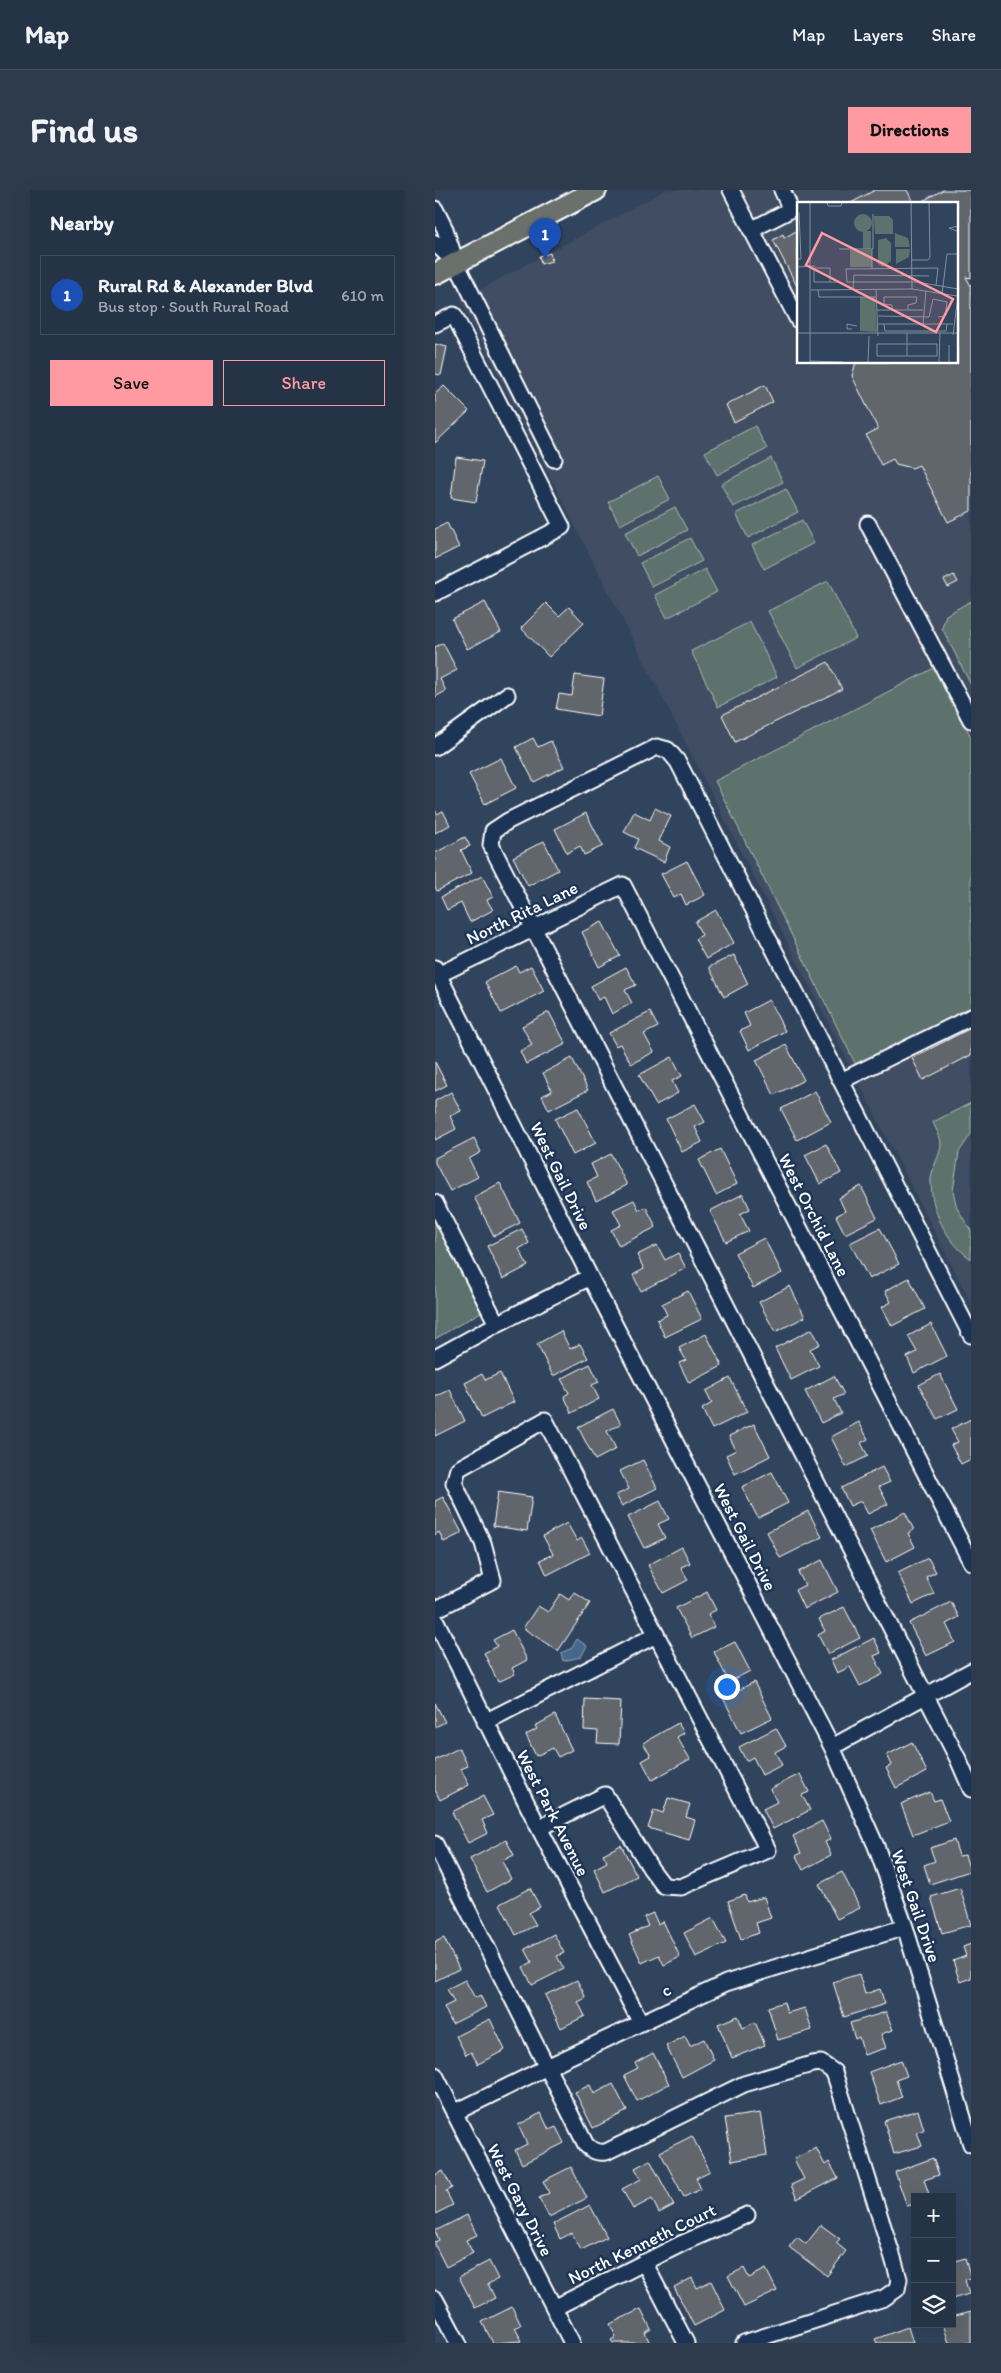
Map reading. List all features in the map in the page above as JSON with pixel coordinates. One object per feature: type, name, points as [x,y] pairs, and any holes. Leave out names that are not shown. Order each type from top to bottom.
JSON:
[{"type":"main road","points":[[435,274],[596,190]]},
{"type":"street","points":[[731,190],[797,316]]},
{"type":"street","points":[[751,230],[788,211],[788,203],[782,190]]},
{"type":"street","points":[[435,209],[445,228],[456,263],[554,459]]},
{"type":"street","points":[[435,243],[456,263]]},
{"type":"street","points":[[435,324],[454,315],[563,527],[435,593]]},
{"type":"street","points":[[867,524],[971,720]]},
{"type":"street","points":[[437,742],[507,695]]},
{"type":"street","points":[[971,1335],[678,762],[668,750],[657,747],[508,821],[493,831],[491,845],[926,1696],[971,1789]]},
{"type":"street","name":"North Rita Lane","points":[[437,972],[533,929],[623,885]]},
{"type":"street","name":"West Orchid Lane","points":[[623,885],[971,1562]]},
{"type":"street","name":"West Gail Drive","points":[[437,972],[590,1277],[832,1747],[876,1846],[905,1927],[971,2144]]},
{"type":"street","points":[[841,1081],[971,1017]]},
{"type":"street","points":[[435,1203],[497,1324]]},
{"type":"street","points":[[435,1358],[590,1277]]},
{"type":"street","points":[[435,1610],[493,1580],[483,1543],[454,1483],[458,1469],[545,1420],[768,1850],[681,1887],[664,1886],[651,1869],[605,1795],[539,1828]]},
{"type":"street","name":"West Park Avenue","points":[[435,1620],[539,1828],[641,2023]]},
{"type":"street","points":[[485,1722],[656,1635]]},
{"type":"street","points":[[832,1747],[971,1671]]},
{"type":"street","points":[[435,1844],[586,2145],[598,2153],[606,2152],[744,2084],[812,2064],[821,2063],[834,2072],[893,2258],[899,2279],[897,2289],[884,2298],[745,2343]]},
{"type":"street","name":"c","points":[[454,2113],[726,1983],[905,1927]]},
{"type":"street","name":"West Gary Drive","points":[[435,2075],[572,2343]]},
{"type":"street","name":"North Kenneth Court","points":[[555,2308],[644,2262],[747,2214]]},
{"type":"street","points":[[644,2262],[686,2343]]},
{"type":"street","points":[[435,2298],[458,2343]]},
{"type":"shaded area","points":[[666,190],[971,190],[971,1303],[460,300]]},
{"type":"green space","points":[[755,426],[767,449],[717,475],[705,452]]},
{"type":"green space","points":[[771,458],[783,482],[733,507],[721,484]]},
{"type":"green space","points":[[658,476],[670,499],[620,525],[608,502]]},
{"type":"green space","points":[[786,489],[798,512],[748,538],[736,514]]},
{"type":"green space","points":[[675,507],[687,530],[637,556],[625,533]]},
{"type":"green space","points":[[802,520],[814,543],[764,569],[752,545]]},
{"type":"green space","points":[[690,538],[702,561],[652,587],[640,563]]},
{"type":"green space","points":[[705,569],[717,592],[667,618],[655,595]]},
{"type":"green space","points":[[828,581],[856,638],[797,668],[768,611]]},
{"type":"green space","points":[[971,601],[971,685],[942,628],[946,615]]},
{"type":"green space","points":[[750,622],[777,677],[718,707],[691,651]]},
{"type":"green space","points":[[936,667],[971,737],[971,1012],[859,1071],[715,781]]},
{"type":"green space","points":[[971,1103],[971,1134],[959,1152],[953,1191],[957,1208],[971,1231],[971,1259],[954,1243],[941,1224],[933,1202],[931,1178],[941,1144],[933,1122]]},
{"type":"green space","points":[[435,1222],[481,1312],[435,1339]]},
{"type":"water","points":[[577,1639],[587,1646],[581,1657],[563,1661],[561,1653],[572,1648]]},
{"type":"building","points":[[875,190],[907,190],[913,202],[853,202]]},
{"type":"building","points":[[943,190],[971,190],[971,278],[966,277],[971,286],[971,511],[948,522],[919,465],[912,468],[896,464],[893,459],[881,465],[866,435],[878,429],[852,376],[855,364],[959,364],[959,202],[921,202]]},
{"type":"building","points":[[797,231],[797,286],[773,240],[783,234],[784,238]]},
{"type":"building","points":[[550,253],[552,261],[541,264],[539,256]]},
{"type":"building","points":[[435,344],[447,347],[441,375],[435,374]]},
{"type":"building","points":[[765,385],[773,402],[734,422],[726,405]]},
{"type":"building","points":[[444,386],[469,411],[435,443],[435,394]]},
{"type":"building","points":[[456,457],[483,461],[476,502],[451,498]]},
{"type":"building","points":[[447,523],[459,547],[435,559],[435,529]]},
{"type":"building","points":[[954,575],[958,582],[948,587],[944,580]]},
{"type":"building","points":[[485,602],[501,632],[467,649],[452,619]]},
{"type":"building","points":[[546,603],[559,616],[569,607],[584,623],[549,657],[521,628]]},
{"type":"building","points":[[443,643],[457,670],[440,679],[446,691],[435,697],[435,647]]},
{"type":"building","points":[[828,662],[842,689],[735,742],[722,715]]},
{"type":"building","points":[[575,675],[604,679],[599,716],[556,709],[559,694],[572,696]]},
{"type":"building","points":[[533,738],[538,747],[551,741],[564,767],[534,782],[516,747]]},
{"type":"building","points":[[501,758],[516,788],[485,804],[469,774]]},
{"type":"building","points":[[655,808],[671,816],[659,841],[670,847],[664,862],[634,848],[638,839],[624,832],[634,812],[650,820]]},
{"type":"building","points":[[435,810],[437,814],[443,811],[450,825],[435,833]]},
{"type":"building","points":[[586,813],[603,846],[584,855],[580,846],[567,853],[555,829]]},
{"type":"building","points":[[465,837],[470,846],[461,850],[472,873],[437,891],[435,887],[435,853]]},
{"type":"building","points":[[544,841],[558,870],[528,886],[513,857]]},
{"type":"building","points":[[687,861],[705,895],[686,905],[681,894],[674,898],[661,874]]},
{"type":"building","points":[[482,876],[493,897],[487,900],[493,910],[470,922],[461,903],[447,910],[441,897]]},
{"type":"building","points":[[716,910],[734,943],[706,959],[695,939],[702,935],[695,922]]},
{"type":"building","points":[[602,922],[620,956],[599,967],[582,932]]},
{"type":"building","points":[[734,955],[748,984],[724,997],[709,967]]},
{"type":"building","points":[[516,966],[519,972],[531,966],[544,991],[501,1013],[485,982]]},
{"type":"building","points":[[626,967],[636,985],[625,990],[632,1003],[612,1014],[604,997],[598,1000],[591,986]]},
{"type":"building","points":[[769,1000],[785,1031],[749,1050],[740,1031],[750,1026],[744,1013]]},
{"type":"building","points":[[549,1012],[566,1044],[526,1064],[520,1051],[532,1045],[522,1026]]},
{"type":"building","points":[[650,1012],[658,1027],[644,1034],[654,1052],[631,1064],[620,1044],[616,1046],[609,1033]]},
{"type":"building","points":[[971,1028],[971,1055],[923,1080],[912,1058]]},
{"type":"building","points":[[786,1045],[804,1080],[774,1095],[756,1060]]},
{"type":"building","points":[[672,1057],[682,1076],[672,1081],[678,1093],[656,1105],[639,1075]]},
{"type":"building","points":[[572,1058],[588,1090],[549,1110],[542,1096],[552,1091],[543,1073]]},
{"type":"building","points":[[435,1062],[447,1085],[435,1091]]},
{"type":"building","points":[[815,1091],[831,1122],[797,1140],[781,1109]]},
{"type":"building","points":[[451,1092],[461,1111],[450,1116],[456,1129],[435,1140],[435,1101]]},
{"type":"building","points":[[695,1104],[705,1122],[695,1127],[702,1142],[682,1152],[666,1119]]},
{"type":"building","points":[[578,1108],[596,1143],[573,1155],[555,1119]]},
{"type":"building","points":[[474,1138],[481,1152],[469,1159],[478,1177],[450,1191],[435,1163],[435,1158]]},
{"type":"building","points":[[826,1144],[841,1173],[820,1184],[805,1155]]},
{"type":"building","points":[[720,1149],[737,1184],[716,1195],[699,1160]]},
{"type":"building","points":[[611,1154],[627,1185],[596,1201],[587,1182],[597,1177],[591,1164]]},
{"type":"building","points":[[500,1183],[520,1223],[494,1236],[474,1197]]},
{"type":"building","points":[[861,1186],[877,1218],[845,1234],[836,1216],[845,1211],[839,1198]]},
{"type":"building","points":[[743,1194],[750,1209],[740,1214],[749,1231],[726,1242],[710,1211]]},
{"type":"building","points":[[634,1200],[639,1210],[646,1207],[656,1227],[619,1246],[611,1230],[621,1225],[613,1210]]},
{"type":"building","points":[[880,1228],[899,1264],[869,1279],[850,1243]]},
{"type":"building","points":[[522,1229],[529,1243],[519,1249],[528,1266],[503,1279],[487,1246]]},
{"type":"building","points":[[764,1238],[782,1273],[753,1288],[735,1253]]},
{"type":"building","points":[[657,1245],[665,1260],[678,1253],[686,1268],[641,1291],[633,1275],[644,1269],[637,1255]]},
{"type":"building","points":[[909,1278],[925,1309],[892,1326],[882,1307],[891,1302],[885,1291]]},
{"type":"building","points":[[790,1286],[805,1317],[775,1332],[759,1302]]},
{"type":"building","points":[[688,1291],[702,1319],[665,1337],[657,1320],[667,1315],[662,1304]]},
{"type":"building","points":[[931,1324],[947,1356],[914,1373],[907,1357],[917,1352],[908,1336]]},
{"type":"building","points":[[812,1329],[820,1344],[810,1349],[819,1366],[791,1380],[775,1348]]},
{"type":"building","points":[[561,1331],[570,1349],[580,1344],[588,1358],[553,1376],[537,1344]]},
{"type":"building","points":[[706,1334],[722,1366],[689,1383],[679,1363],[686,1360],[679,1348]]},
{"type":"building","points":[[590,1364],[599,1382],[592,1385],[599,1399],[572,1413],[564,1396],[569,1393],[561,1379]]},
{"type":"building","points":[[500,1373],[514,1402],[482,1418],[465,1383],[482,1374],[485,1380]]},
{"type":"building","points":[[940,1374],[958,1409],[937,1419],[919,1385]]},
{"type":"building","points":[[834,1376],[844,1394],[834,1399],[841,1413],[821,1423],[805,1391]]},
{"type":"building","points":[[730,1378],[747,1412],[712,1429],[702,1409],[712,1403],[706,1391]]},
{"type":"building","points":[[450,1390],[465,1421],[435,1436],[435,1397]]},
{"type":"building","points":[[613,1409],[621,1424],[607,1431],[616,1449],[595,1460],[578,1427]]},
{"type":"building","points":[[971,1419],[971,1459],[961,1464],[951,1445],[958,1442],[951,1429]]},
{"type":"building","points":[[859,1422],[868,1439],[861,1443],[868,1456],[846,1467],[831,1437]]},
{"type":"building","points":[[754,1424],[770,1456],[735,1474],[726,1455],[736,1450],[729,1436]]},
{"type":"building","points":[[643,1460],[657,1488],[622,1506],[616,1495],[629,1489],[620,1471]]},
{"type":"building","points":[[882,1467],[890,1482],[879,1487],[888,1504],[868,1514],[861,1501],[850,1506],[841,1488]]},
{"type":"building","points":[[772,1472],[788,1503],[758,1518],[742,1487]]},
{"type":"building","points":[[498,1492],[532,1497],[527,1531],[493,1526]]},
{"type":"building","points":[[443,1497],[462,1533],[444,1542],[439,1532],[435,1535],[435,1501]]},
{"type":"building","points":[[660,1501],[669,1519],[658,1524],[665,1538],[644,1548],[628,1517]]},
{"type":"building","points":[[808,1511],[822,1537],[780,1558],[767,1532]]},
{"type":"building","points":[[905,1512],[914,1530],[908,1533],[915,1547],[886,1562],[870,1530]]},
{"type":"building","points":[[567,1523],[577,1541],[582,1538],[590,1553],[547,1575],[540,1560],[553,1554],[543,1536]]},
{"type":"building","points":[[682,1547],[690,1563],[681,1567],[688,1580],[663,1593],[648,1565]]},
{"type":"building","points":[[928,1558],[936,1572],[926,1577],[934,1594],[913,1604],[898,1573]]},
{"type":"building","points":[[822,1560],[838,1592],[804,1609],[795,1590],[805,1585],[798,1572]]},
{"type":"building","points":[[574,1592],[590,1603],[558,1651],[523,1628],[538,1606],[548,1612],[560,1594],[569,1600]]},
{"type":"building","points":[[707,1592],[716,1610],[708,1614],[714,1627],[692,1638],[676,1608]]},
{"type":"building","points":[[951,1602],[959,1617],[946,1624],[955,1642],[926,1656],[909,1623]]},
{"type":"building","points":[[844,1607],[860,1638],[828,1654],[818,1635],[825,1631],[819,1619]]},
{"type":"building","points":[[512,1630],[527,1660],[512,1668],[515,1674],[498,1682],[484,1653],[497,1646],[493,1640]]},
{"type":"building","points":[[874,1638],[881,1653],[874,1656],[883,1674],[860,1686],[850,1667],[837,1673],[831,1660]]},
{"type":"building","points":[[735,1642],[750,1671],[729,1682],[714,1652]]},
{"type":"building","points":[[754,1682],[772,1718],[741,1733],[723,1698]]},
{"type":"building","points":[[585,1699],[621,1701],[619,1744],[597,1743],[598,1731],[584,1730]]},
{"type":"building","points":[[435,1703],[445,1722],[435,1727]]},
{"type":"building","points":[[555,1715],[572,1750],[558,1757],[553,1748],[536,1756],[526,1735],[537,1729],[535,1726]]},
{"type":"building","points":[[678,1723],[684,1733],[677,1737],[690,1759],[652,1780],[642,1761],[651,1756],[643,1743]]},
{"type":"building","points":[[776,1728],[786,1746],[775,1752],[782,1765],[762,1775],[753,1757],[746,1761],[739,1747]]},
{"type":"building","points":[[912,1742],[927,1772],[896,1788],[886,1768],[892,1765],[887,1755]]},
{"type":"building","points":[[459,1748],[468,1766],[461,1769],[469,1785],[440,1800],[435,1790],[435,1760]]},
{"type":"building","points":[[800,1774],[809,1792],[802,1795],[810,1810],[773,1829],[763,1809],[777,1802],[770,1789]]},
{"type":"building","points":[[930,1792],[934,1801],[940,1799],[949,1821],[913,1835],[901,1804]]},
{"type":"building","points":[[483,1796],[493,1815],[482,1820],[488,1833],[468,1843],[452,1812]]},
{"type":"building","points":[[668,1798],[690,1804],[686,1817],[695,1820],[689,1840],[648,1828],[654,1810],[663,1813]]},
{"type":"building","points":[[822,1821],[831,1839],[825,1842],[831,1855],[803,1870],[796,1856],[801,1853],[793,1836]]},
{"type":"building","points":[[506,1840],[514,1855],[502,1861],[511,1879],[487,1892],[470,1859]]},
{"type":"building","points":[[954,1840],[959,1856],[965,1855],[970,1871],[930,1884],[924,1865],[935,1861],[930,1848]]},
{"type":"building","points":[[621,1845],[637,1876],[605,1892],[594,1869],[607,1862],[603,1854]]},
{"type":"building","points":[[842,1872],[860,1908],[837,1919],[819,1884]]},
{"type":"building","points":[[530,1888],[540,1907],[529,1913],[536,1925],[516,1935],[500,1904]]},
{"type":"building","points":[[960,1888],[971,1925],[942,1933],[931,1897]]},
{"type":"building","points":[[745,1895],[747,1902],[764,1897],[771,1918],[756,1923],[759,1933],[741,1939],[728,1901]]},
{"type":"building","points":[[653,1913],[658,1924],[663,1921],[680,1957],[664,1965],[659,1955],[642,1963],[629,1935],[648,1926],[644,1917]]},
{"type":"building","points":[[713,1918],[726,1943],[696,1957],[684,1933]]},
{"type":"building","points":[[554,1934],[564,1953],[557,1956],[564,1969],[532,1985],[523,1967],[532,1962],[525,1949]]},
{"type":"building","points":[[444,1938],[459,1969],[435,1981],[435,1942]]},
{"type":"building","points":[[971,1944],[971,1978],[960,1982],[953,1961],[966,1956],[963,1947]]},
{"type":"building","points":[[859,1974],[865,1994],[880,1989],[885,2004],[844,2017],[833,1982]]},
{"type":"building","points":[[465,1980],[475,1998],[480,1995],[486,2007],[452,2024],[444,2007],[454,2002],[447,1989]]},
{"type":"building","points":[[577,1980],[586,1998],[578,2002],[585,2016],[561,2028],[545,1995]]},
{"type":"building","points":[[784,2002],[787,2013],[805,2008],[812,2030],[778,2040],[768,2007]]},
{"type":"building","points":[[886,2012],[893,2030],[881,2034],[886,2048],[864,2055],[859,2037],[855,2039],[850,2023]]},
{"type":"building","points":[[738,2016],[743,2028],[755,2022],[765,2045],[732,2058],[718,2024]]},
{"type":"building","points":[[490,2019],[505,2050],[478,2064],[471,2052],[466,2055],[456,2036]]},
{"type":"building","points":[[685,2036],[690,2046],[704,2039],[714,2060],[682,2077],[666,2046]]},
{"type":"building","points":[[653,2053],[669,2084],[637,2101],[624,2075],[638,2068],[635,2063]]},
{"type":"building","points":[[901,2060],[907,2076],[896,2080],[902,2097],[881,2105],[869,2072]]},
{"type":"building","points":[[613,2084],[627,2111],[593,2128],[575,2092],[590,2085],[594,2094]]},
{"type":"building","points":[[918,2110],[924,2130],[917,2132],[922,2146],[894,2154],[884,2121]]},
{"type":"building","points":[[541,2113],[549,2130],[556,2127],[564,2143],[522,2164],[515,2150],[527,2144],[518,2125]]},
{"type":"building","points":[[760,2113],[767,2155],[732,2161],[725,2118]]},
{"type":"building","points":[[692,2136],[710,2171],[696,2178],[701,2189],[684,2197],[660,2152]]},
{"type":"building","points":[[816,2148],[825,2165],[829,2162],[838,2178],[797,2199],[791,2185],[804,2179],[794,2159]]},
{"type":"building","points":[[933,2158],[939,2175],[924,2180],[929,2193],[911,2193],[911,2205],[907,2206],[895,2172]]},
{"type":"building","points":[[650,2160],[674,2205],[659,2213],[652,2199],[633,2209],[622,2189],[641,2179],[635,2168]]},
{"type":"building","points":[[571,2167],[587,2198],[549,2217],[539,2198],[549,2193],[543,2181]]},
{"type":"building","points":[[443,2171],[452,2188],[446,2191],[453,2205],[435,2214],[435,2175]]},
{"type":"building","points":[[590,2205],[607,2237],[581,2250],[572,2233],[560,2239],[553,2224]]},
{"type":"building","points":[[467,2215],[477,2235],[466,2240],[473,2253],[446,2267],[435,2245],[435,2242],[439,2240],[435,2231]]},
{"type":"building","points":[[821,2225],[840,2239],[836,2243],[846,2251],[827,2276],[789,2247],[797,2237],[806,2244]]},
{"type":"building","points":[[965,2258],[971,2278],[965,2280],[969,2294],[956,2298],[956,2283],[956,2261]]},
{"type":"building","points":[[489,2261],[498,2279],[488,2284],[495,2298],[475,2308],[459,2277]]},
{"type":"building","points":[[744,2268],[749,2278],[766,2269],[777,2291],[744,2307],[728,2276]]},
{"type":"building","points":[[692,2278],[697,2288],[711,2281],[725,2310],[694,2326],[674,2287]]},
{"type":"building","points":[[512,2307],[521,2325],[515,2328],[522,2341],[493,2343],[482,2322]]},
{"type":"building","points":[[641,2309],[651,2329],[645,2333],[650,2343],[613,2343],[611,2340],[616,2337],[610,2324]]},
{"type":"building","points":[[971,2311],[971,2343],[949,2343],[944,2328],[956,2328],[956,2315]]},
{"type":"building","points":[[908,2327],[913,2343],[877,2343],[875,2339]]},
{"type":"place","name":"Rural Rd & Alexander Blvd","points":[[545,259]]}]
